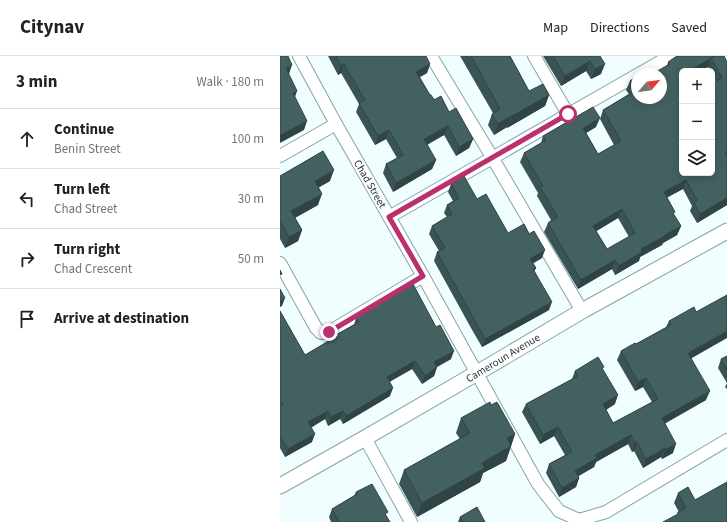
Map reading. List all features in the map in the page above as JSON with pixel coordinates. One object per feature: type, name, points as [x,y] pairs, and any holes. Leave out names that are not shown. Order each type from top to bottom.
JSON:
[{"type":"street","name":"Chad Street","points":[[299,56],[538,484],[559,511],[579,520],[606,512],[727,440]]},
{"type":"street","points":[[431,56],[582,311]]},
{"type":"street","points":[[534,56],[568,114]]},
{"type":"street","points":[[649,68],[670,56]]},
{"type":"street","points":[[389,217],[631,78]]},
{"type":"street","points":[[280,156],[336,124]]},
{"type":"street","name":"Cameroun Avenue","points":[[280,486],[582,311],[727,231]]},
{"type":"street","points":[[280,263],[316,328],[321,333],[329,332],[423,276]]},
{"type":"street","points":[[365,438],[411,522]]},
{"type":"building","points":[[280,56],[288,56],[292,65],[286,68],[297,91],[293,93],[307,121],[280,135]]},
{"type":"building","points":[[336,56],[426,56],[430,64],[416,72],[434,100],[441,96],[449,112],[456,108],[473,139],[459,147],[448,126],[424,139],[436,160],[396,183],[386,164],[403,155],[389,130],[378,136],[359,103],[365,100],[344,64],[341,66]]},
{"type":"building","points":[[471,56],[510,56],[529,91],[543,84],[549,95],[498,124],[492,114],[500,109]]},
{"type":"building","points":[[553,56],[600,56],[605,64],[595,69],[590,61],[565,76]]},
{"type":"building","points":[[677,56],[724,56],[727,62],[727,151],[725,152],[727,157],[727,198],[700,214],[694,202],[697,200],[686,180],[664,192],[675,212],[673,213],[681,226],[641,249],[642,252],[619,266],[615,260],[581,280],[548,223],[558,217],[540,187],[543,186],[524,153],[546,140],[543,136],[593,107],[600,118],[583,128],[598,154],[621,141],[603,110],[631,93],[631,104],[667,104],[667,68],[663,68],[670,64],[668,62]],"holes":[[[622,209],[635,233],[607,249],[593,226]]]},
{"type":"building","points":[[323,151],[334,170],[315,181],[322,194],[291,211],[302,230],[289,237],[280,221],[280,176]]},
{"type":"building","points":[[464,176],[477,199],[486,194],[508,233],[524,224],[529,234],[534,231],[545,250],[530,259],[536,268],[533,269],[552,302],[485,339],[437,252],[445,248],[432,226],[452,214],[447,205],[459,198],[451,184]]},
{"type":"building","points":[[413,284],[436,327],[440,325],[454,351],[434,362],[437,367],[425,376],[415,361],[387,377],[393,388],[346,416],[343,411],[331,417],[328,411],[308,422],[315,434],[288,449],[280,436],[280,406],[283,404],[280,400],[280,311],[305,355],[359,322],[356,318]]},
{"type":"building","points":[[280,289],[285,298],[280,301]]},
{"type":"building","points":[[727,295],[727,331],[688,353],[710,391],[662,418],[676,444],[665,450],[665,448],[646,459],[637,442],[635,443],[631,435],[595,455],[597,458],[575,471],[579,478],[562,488],[549,464],[572,452],[558,427],[543,435],[526,404],[578,376],[575,371],[598,357],[604,367],[602,368],[618,395],[603,404],[613,423],[658,399],[646,378],[638,382],[621,351],[671,325],[669,321],[694,307],[696,312]]},
{"type":"building","points":[[727,356],[727,370],[721,359]]},
{"type":"building","points":[[490,402],[491,405],[497,402],[515,434],[507,438],[511,446],[482,463],[485,468],[422,503],[404,470],[470,433],[461,418]]},
{"type":"building","points":[[727,482],[727,522],[663,522],[686,508],[678,493],[688,487],[695,500]]},
{"type":"building","points":[[372,484],[388,512],[385,514],[390,522],[339,522],[332,509],[357,494],[356,492]]},
{"type":"building","points":[[477,507],[485,522],[463,522],[460,517]]},
{"type":"route","points":[[329,332],[423,276],[389,217],[568,114]]}]
